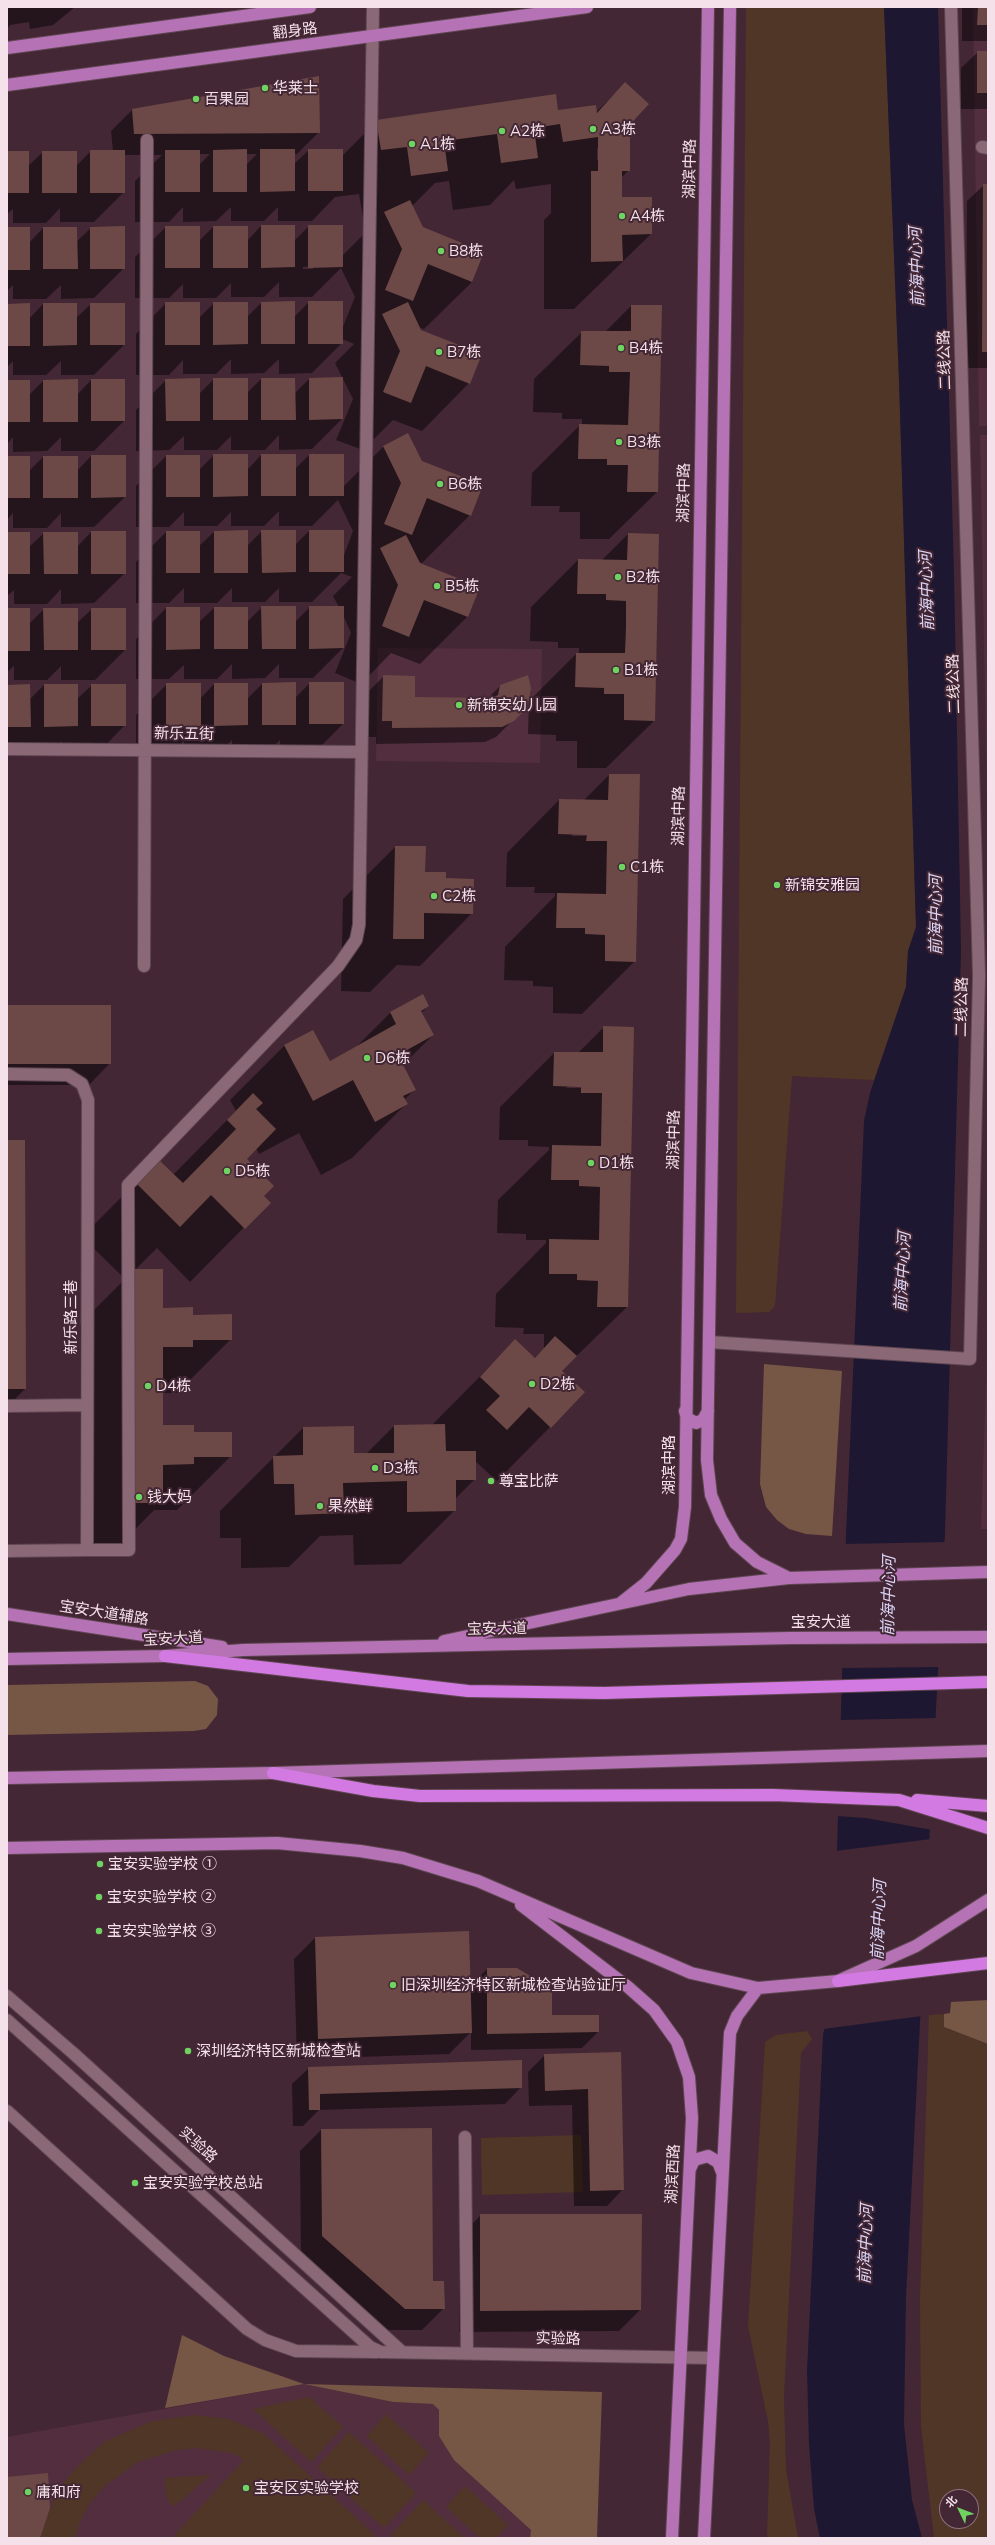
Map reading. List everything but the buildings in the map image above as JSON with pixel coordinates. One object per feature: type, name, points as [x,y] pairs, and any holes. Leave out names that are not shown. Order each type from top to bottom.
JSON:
[{"type":"highway","points":[[165,1656],[468,1691],[604,1693],[988,1682]]},
{"type":"highway","points":[[273,1773],[373,1791],[420,1796],[773,1795],[899,1800],[988,1806]]},
{"type":"highway","points":[[899,1800],[988,1828]]},
{"type":"highway","points":[[838,1981],[952,1969],[988,1963]]},
{"type":"main road","name":"翻身路","points":[[7,48],[310,7]]},
{"type":"main road","name":"翻身路","points":[[7,85],[587,7]]},
{"type":"main road","name":"湖滨中路","points":[[622,1602],[646,1583],[661,1567],[681,1539],[685,1507],[685,1411],[708,7]]},
{"type":"main road","points":[[730,7],[708,1467],[711,1494],[721,1520],[735,1543],[764,1566],[790,1578]]},
{"type":"main road","points":[[685,1411],[687,1418],[696,1423],[703,1420],[708,1411]]},
{"type":"main road","points":[[418,1647],[622,1602],[689,1589],[790,1578],[985,1573]]},
{"type":"main road","name":"宝安大道辅路","points":[[7,1614],[243,1650]]},
{"type":"main road","name":"宝安大道","points":[[7,1659],[165,1656],[243,1650],[790,1638],[988,1637]]},
{"type":"main road","points":[[7,1778],[273,1773],[786,1758],[988,1750]]},
{"type":"main road","points":[[7,1848],[276,1843],[360,1851],[403,1858],[442,1868],[685,1971],[726,1983],[758,1988],[774,1988],[838,1981],[909,1950],[988,1900]]},
{"type":"main road","name":"湖滨西路","points":[[506,1894],[554,1928],[628,1987],[654,2010],[670,2030],[684,2058],[692,2094],[690,2169],[672,2538]]},
{"type":"main road","points":[[704,2538],[730,2033],[737,2016],[758,1988]]},
{"type":"main road","points":[[690,2169],[694,2160],[708,2156],[718,2162],[722,2173]]},
{"type":"street","points":[[7,1551],[129,1550],[128,1185],[350,952],[356,940],[359,925],[373,7]]},
{"type":"street","name":"二线公路","points":[[709,1342],[965,1359],[979,975],[951,7]]},
{"type":"street","points":[[144,966],[147,140]]},
{"type":"street","name":"新乐五街","points":[[7,749],[362,752]]},
{"type":"street","name":"新乐路三巷","points":[[7,1074],[68,1075],[76,1078],[86,1092],[88,1100],[87,1550]]},
{"type":"street","points":[[7,1406],[87,1405]]},
{"type":"street","name":"实验路","points":[[7,1996],[79,2058],[402,2352]]},
{"type":"street","name":"实验路","points":[[7,2020],[360,2340],[370,2347],[381,2352],[713,2358]]},
{"type":"street","points":[[7,2111],[247,2329],[270,2342],[296,2351],[381,2352]]},
{"type":"street","points":[[465,2137],[467,2353]]},
{"type":"shaded area","points":[[746,7],[884,7],[899,380],[916,927],[908,951],[906,987],[874,1080],[792,1076],[775,1306],[769,1312],[736,1313]]},
{"type":"shaded area","points":[[973,7],[988,7],[988,426],[979,426]]},
{"type":"shaded area","points":[[980,435],[988,435],[988,855]]},
{"type":"shaded area","name":"新锦安幼儿园","points":[[378,648],[542,649],[540,763],[376,761]]},
{"type":"shaded area","points":[[988,1327],[988,1529],[981,1529]]},
{"type":"shaded area","points":[[764,1364],[842,1371],[832,1536],[806,1534],[789,1529],[777,1520],[766,1507],[760,1484]]},
{"type":"shaded area","points":[[195,1681],[208,1686],[218,1699],[217,1715],[206,1729],[194,1731],[7,1735],[7,1685]]},
{"type":"shaded area","points":[[988,2000],[988,2044],[944,2027],[944,2014],[950,2013],[951,2002]]},
{"type":"shaded area","points":[[944,2014],[944,2027],[988,2044],[988,2538],[934,2538],[921,2426],[920,2298],[929,2015]]},
{"type":"shaded area","points":[[807,2031],[812,2039],[801,2053],[784,2397],[786,2469],[798,2538],[767,2538],[770,2442],[768,2421],[748,2326],[765,2042],[776,2035]]},
{"type":"shaded area","points":[[581,2135],[583,2192],[482,2195],[481,2138]]},
{"type":"shaded area","points":[[182,2335],[224,2356],[304,2384],[165,2408]]},
{"type":"shaded area","name":"宝安区实验学校","points":[[304,2384],[393,2402],[433,2404],[439,2410],[439,2436],[531,2530],[530,2538],[7,2538],[7,2437]]},
{"type":"shaded area","points":[[304,2384],[602,2392],[597,2538],[530,2538],[531,2530],[454,2460],[439,2436],[439,2410],[433,2404],[393,2402]]},
{"type":"shaded area","points":[[309,2397],[343,2427],[311,2462],[253,2409]]},
{"type":"shaded area","points":[[386,2414],[429,2453],[409,2475],[367,2436]]},
{"type":"shaded area","points":[[193,2415],[229,2419],[264,2434],[378,2538],[172,2538],[244,2460],[232,2453],[198,2448],[177,2450],[138,2462],[106,2485],[92,2500],[82,2517],[75,2538],[40,2538],[57,2491],[74,2470],[104,2442],[149,2422]]},
{"type":"shaded area","points":[[349,2432],[416,2493],[384,2528],[317,2467]]},
{"type":"shaded area","points":[[211,2475],[173,2507],[167,2498],[164,2478]]},
{"type":"shaded area","points":[[465,2486],[508,2525],[496,2538],[480,2538],[446,2507]]},
{"type":"shaded area","points":[[423,2500],[465,2538],[395,2538],[391,2535]]},
{"type":"water","name":"前海中心河","points":[[884,7],[938,7],[954,573],[961,951],[945,1533],[906,2297],[904,2424],[912,2500],[922,2538],[820,2538],[814,2509],[809,2444],[807,2371],[823,2035],[833,1993],[846,1535],[864,1121],[870,1093],[906,987],[908,951],[916,927],[899,380]]},
{"type":"pier","points":[[946,1542],[940,1667],[841,1668],[844,1544]]},
{"type":"pier","points":[[937,1718],[932,1830],[866,1818],[836,1816],[839,1720]]},
{"type":"pier","points":[[931,1839],[922,2016],[823,2029],[831,1993],[835,1851]]},
{"type":"place","name":"华莱士","points":[[265,88]]},
{"type":"place","name":"百果园","points":[[196,99]]},
{"type":"place","name":"A3栋","points":[[593,129]]},
{"type":"place","name":"A2栋","points":[[502,131]]},
{"type":"place","name":"A1栋","points":[[412,144]]},
{"type":"place","name":"A4栋","points":[[622,216]]},
{"type":"place","name":"B8栋","points":[[441,251]]},
{"type":"place","name":"B4栋","points":[[621,348]]},
{"type":"place","name":"B7栋","points":[[439,352]]},
{"type":"place","name":"B3栋","points":[[619,442]]},
{"type":"place","name":"B6栋","points":[[440,484]]},
{"type":"place","name":"B2栋","points":[[618,577]]},
{"type":"place","name":"B5栋","points":[[437,586]]},
{"type":"place","name":"B1栋","points":[[616,670]]},
{"type":"place","name":"新锦安幼儿园","points":[[459,705]]},
{"type":"place","name":"C1栋","points":[[622,867]]},
{"type":"place","name":"新锦安雅园","points":[[777,885]]},
{"type":"place","name":"C2栋","points":[[434,896]]},
{"type":"place","name":"D6栋","points":[[367,1058]]},
{"type":"place","name":"D1栋","points":[[591,1163]]},
{"type":"place","name":"D5栋","points":[[227,1171]]},
{"type":"place","name":"D2栋","points":[[532,1384]]},
{"type":"place","name":"D4栋","points":[[148,1386]]},
{"type":"place","name":"D3栋","points":[[375,1468]]},
{"type":"place","name":"尊宝比萨","points":[[491,1481]]},
{"type":"place","name":"钱大妈","points":[[139,1497]]},
{"type":"place","name":"果然鲜","points":[[320,1506]]},
{"type":"place","name":"宝安实验学校 ①","points":[[100,1864]]},
{"type":"place","name":"宝安实验学校 ②","points":[[99,1897]]},
{"type":"place","name":"宝安实验学校 ③","points":[[99,1931]]},
{"type":"place","name":"旧深圳经济特区新城检查站验证厅","points":[[393,1985]]},
{"type":"place","name":"深圳经济特区新城检查站","points":[[188,2051]]},
{"type":"place","name":"宝安实验学校总站","points":[[135,2183]]},
{"type":"place","name":"宝安区实验学校","points":[[246,2488]]},
{"type":"place","name":"庸和府","points":[[28,2492]]}]
